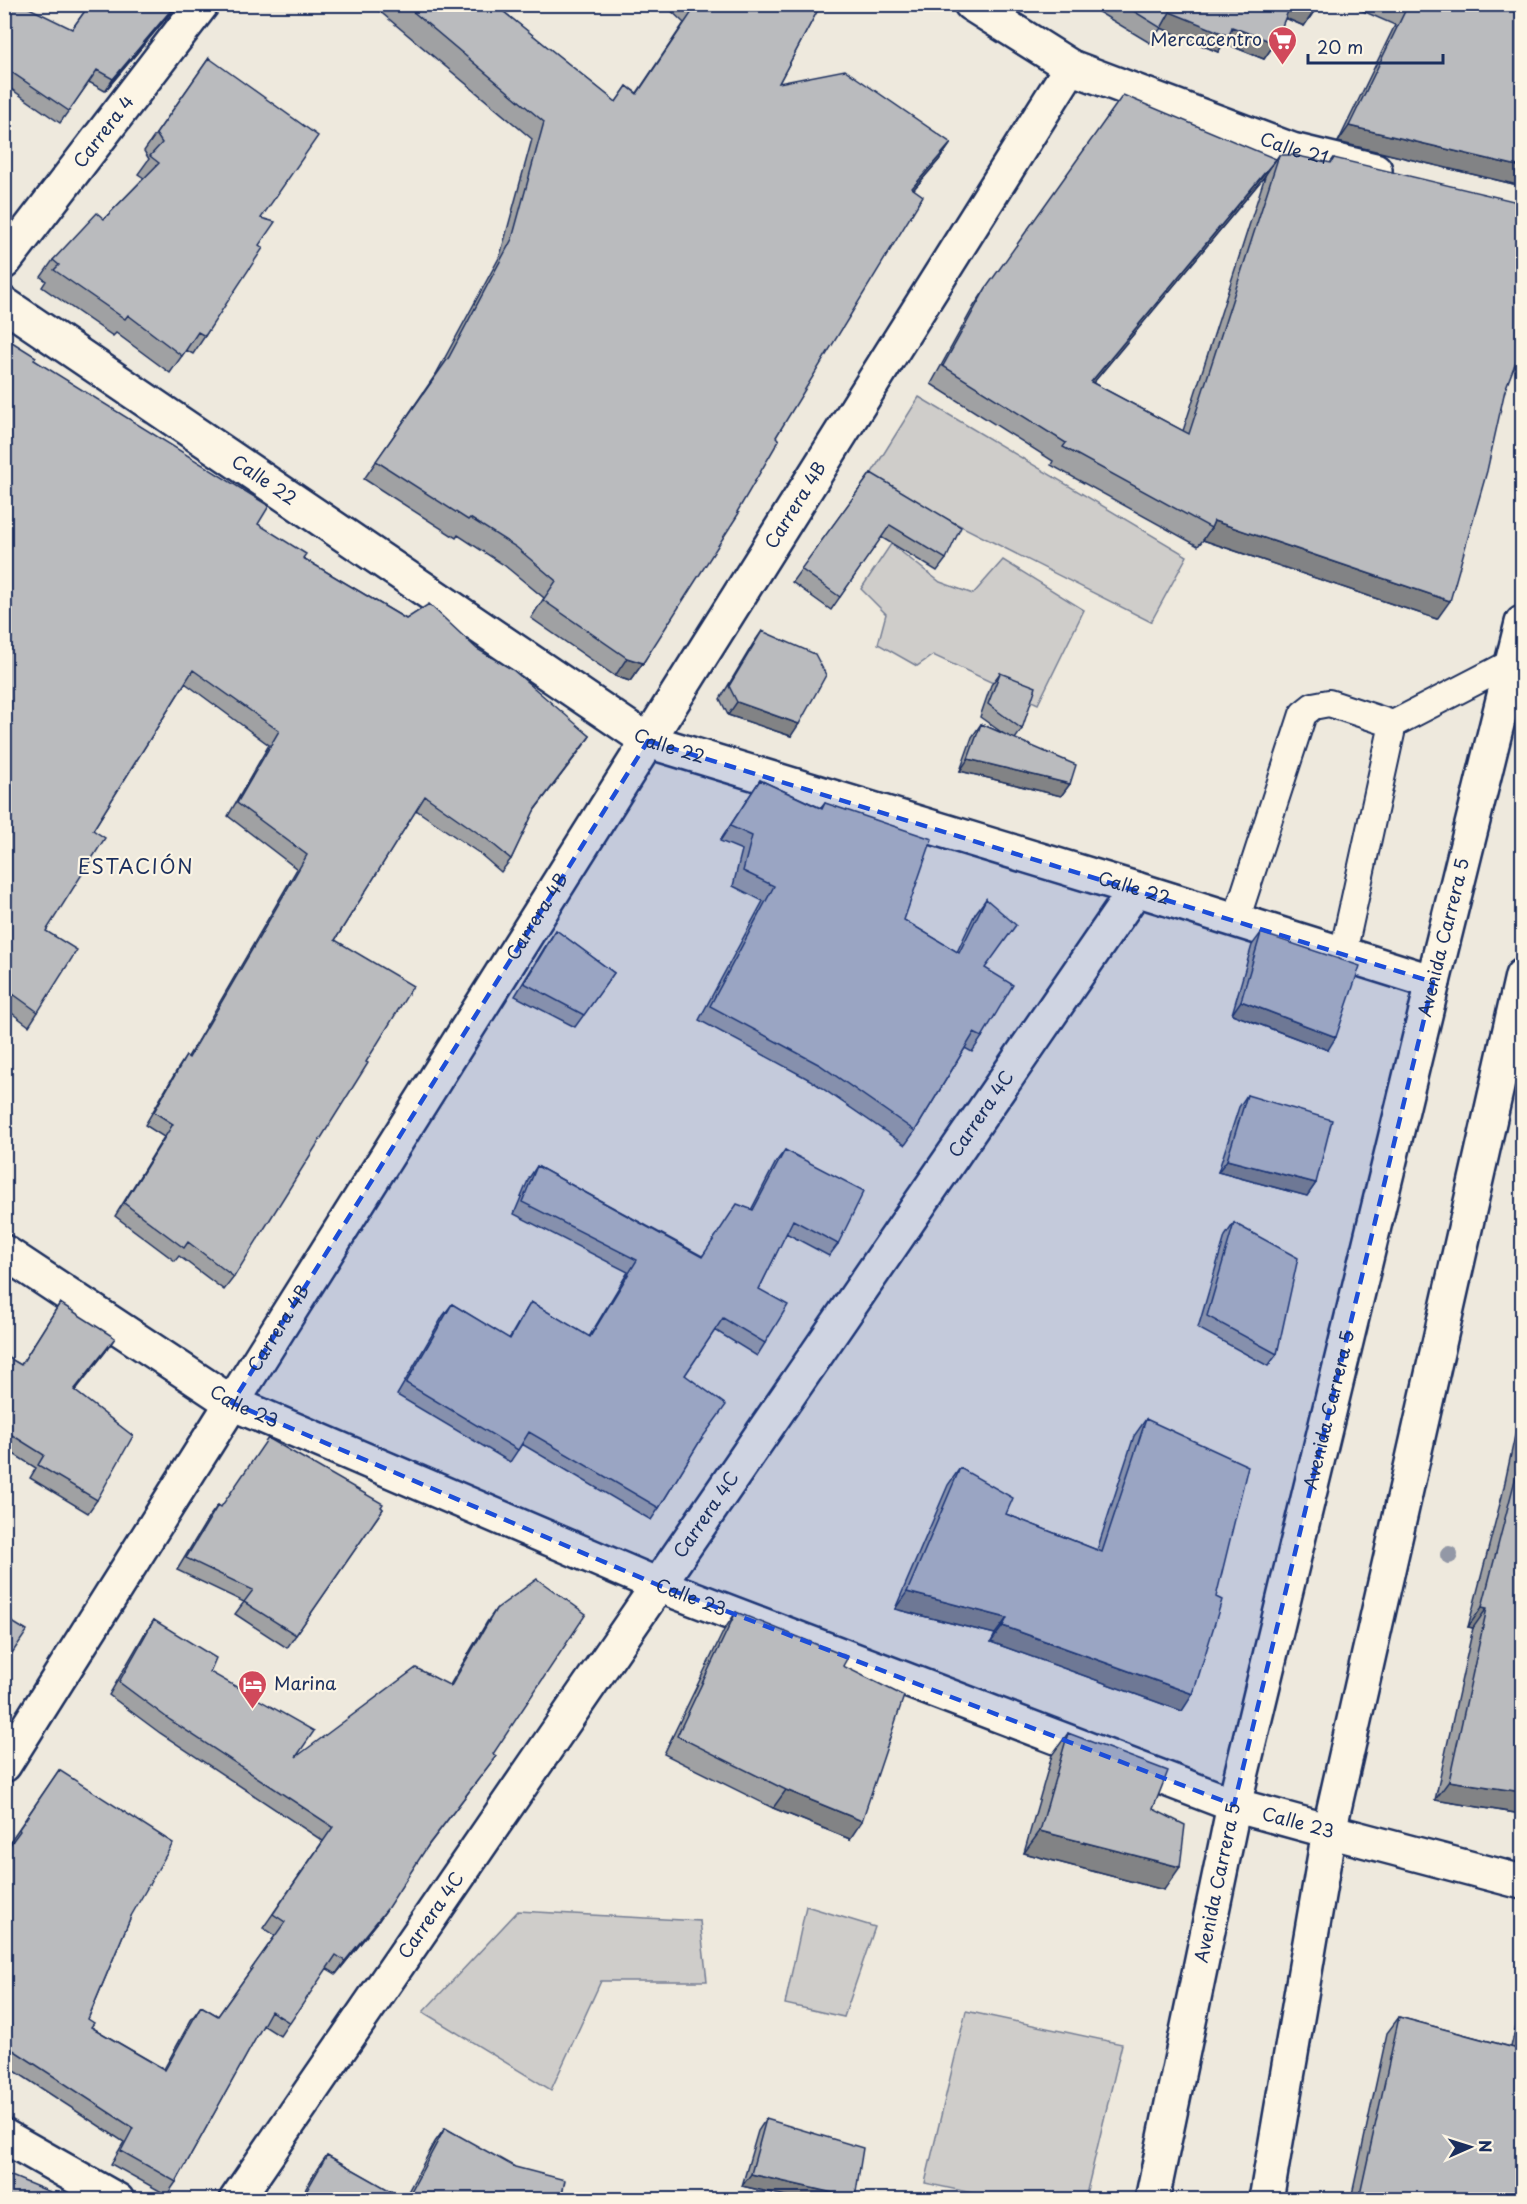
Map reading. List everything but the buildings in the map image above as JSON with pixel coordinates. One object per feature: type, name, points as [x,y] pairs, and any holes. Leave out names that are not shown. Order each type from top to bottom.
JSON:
[{"type":"street","name":"Carrera 4","points":[[4,262],[202,4]]},
{"type":"street","name":"Calle 21","points":[[971,4],[1071,67],[1292,150],[1407,177]]},
{"type":"street","name":"Carrera 4B","points":[[4,1765],[1071,67]]},
{"type":"street","name":"Calle 22","points":[[4,304],[648,741],[1433,982]]},
{"type":"street","name":"Avenida Carrera 5","points":[[1152,2199],[1234,1805],[1522,622]]},
{"type":"street","name":"Carrera 4C","points":[[236,2199],[1136,889]]},
{"type":"street","points":[[1266,2199],[1329,1831],[1522,981]]},
{"type":"street","name":"Calle 23","points":[[4,1252],[232,1403],[658,1585],[1234,1805],[1522,1882]]},
{"type":"street","points":[[4,2136],[117,2199]]},
{"type":"lane","points":[[1236,920],[1303,714],[1313,706],[1329,703],[1393,724],[1513,662]]},
{"type":"lane","points":[[1343,953],[1393,724]]},
{"type":"highlighted area","points":[[648,741],[1433,982],[1234,1805],[658,1585],[232,1403]]},
{"type":"shaded area","points":[[919,397],[1187,556],[1151,622],[868,479]]},
{"type":"shaded area","points":[[891,544],[940,582],[973,594],[1003,560],[1084,610],[1038,704],[933,655],[917,666],[878,644],[886,614],[861,589]]},
{"type":"shaded area","points":[[806,1906],[875,1927],[844,2017],[785,2004]]},
{"type":"shaded area","points":[[518,1911],[700,1921],[707,1981],[601,1981],[551,2090],[423,2012]]},
{"type":"shaded area","points":[[966,2011],[1122,2044],[1085,2199],[1000,2199],[925,2183]]},
{"type":"place","name":"Mercacentro","points":[[1283,66]]},
{"type":"place","name":"Marina","points":[[253,1710]]},
{"type":"district","name":"ESTACIÓN","points":[[136,867]]}]
